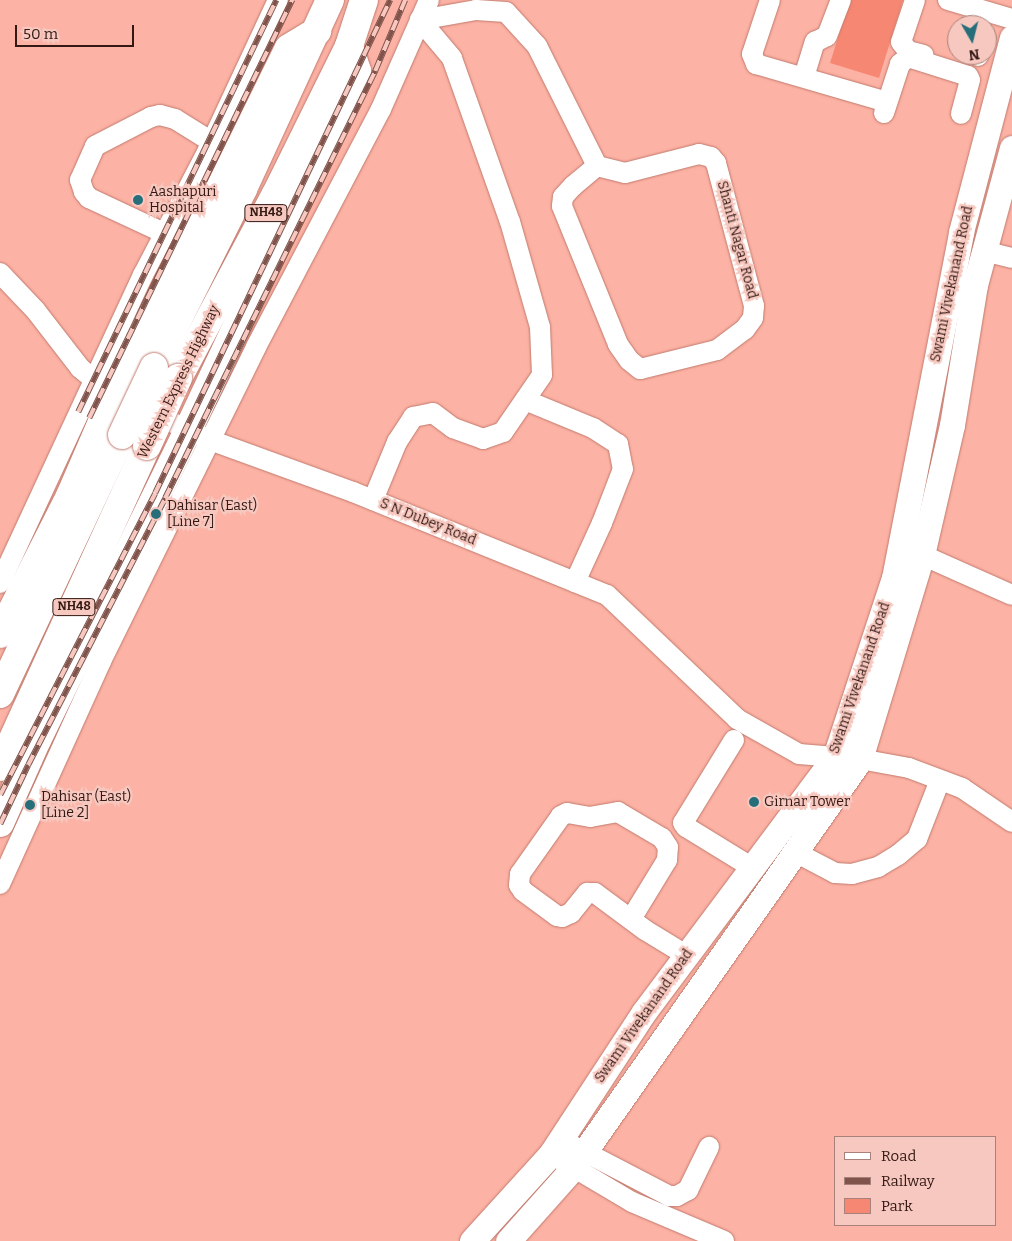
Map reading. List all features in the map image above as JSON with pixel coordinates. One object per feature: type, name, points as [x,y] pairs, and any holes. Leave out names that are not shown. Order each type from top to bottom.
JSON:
[{"type":"highway","name":"Western Express Highway","points":[[0,767],[147,446],[166,373],[243,189],[330,0]]},
{"type":"highway","name":"Western Express Highway","points":[[0,694],[122,435],[166,373],[276,194],[349,46],[364,0]]},
{"type":"highway","points":[[0,634],[70,496],[104,388],[136,346],[219,190],[289,48],[317,31]]},
{"type":"highway","points":[[0,823],[37,740],[199,435],[357,71],[349,46]]},
{"type":"main road","name":"Swami Vivekanand Road","points":[[472,1241],[555,1146],[686,955],[751,866],[835,757],[894,578],[960,232],[1012,38]]},
{"type":"main road","name":"Swami Vivekanand Road","points":[[508,1241],[578,1160],[860,759],[922,555],[952,425],[975,285],[1010,163]]},
{"type":"main road","points":[[670,978],[694,995]]},
{"type":"street","points":[[0,583],[104,388],[142,275],[212,142],[278,0]]},
{"type":"street","points":[[0,884],[101,661],[199,435],[256,347],[381,109],[429,0]]},
{"type":"street","points":[[770,0],[752,54],[756,64],[804,77],[886,107],[900,64],[908,57],[968,76],[970,80],[960,114]]},
{"type":"street","points":[[804,77],[815,42],[827,36],[841,0]]},
{"type":"street","points":[[915,0],[901,42],[908,51],[944,60]]},
{"type":"street","points":[[948,0],[1012,20]]},
{"type":"street","points":[[420,20],[476,10],[506,12],[537,46],[597,166]]},
{"type":"street","points":[[373,500],[397,442],[413,418],[433,413],[453,428],[483,439],[503,432],[542,375],[540,327],[510,222],[452,58],[420,20]]},
{"type":"street","points":[[164,233],[89,198],[84,192],[80,180],[95,146],[151,117],[160,115],[175,119],[212,142]]},
{"type":"street","name":"Shanti Nagar Road","points":[[699,154],[711,156],[716,163],[754,306],[753,318],[745,329],[717,350],[640,369],[629,360],[618,344],[562,206],[563,197],[597,166],[625,173],[699,154]]},
{"type":"street","points":[[984,251],[1012,258]]},
{"type":"street","name":"S N Dubey Road","points":[[1,276],[36,311],[80,368],[104,388],[199,435],[373,500],[607,595],[737,719],[799,754],[860,759],[909,768],[962,788],[1012,822]]},
{"type":"street","points":[[525,400],[593,428],[618,444],[623,469],[602,523],[575,582]]},
{"type":"street","points":[[922,555],[1012,595]]},
{"type":"street","points":[[734,740],[683,822],[686,827],[751,866]]},
{"type":"street","points":[[795,852],[835,873],[852,874],[878,867],[898,855],[917,839],[940,780]]},
{"type":"street","points":[[631,919],[667,860],[668,847],[662,838],[618,812],[590,817],[567,813],[561,816],[520,874],[519,885],[557,916],[562,917],[571,913],[587,893],[591,892],[599,895],[631,919],[686,955]]},
{"type":"street","points":[[555,1146],[578,1160],[632,1202],[724,1241]]},
{"type":"street","points":[[578,1160],[665,1194],[677,1196],[688,1190],[709,1147]]},
{"type":"green space","points":[[850,0],[903,0],[879,78],[830,63]]},
{"type":"railway","points":[[78,412],[276,0]]},
{"type":"railway","points":[[89,418],[292,0]]},
{"type":"railway","points":[[0,795],[155,493],[390,0]]},
{"type":"railway","points":[[0,824],[28,765],[165,498],[375,71],[405,0]]},
{"type":"place","name":"Aashapuri Hospital","points":[[138,200]]},
{"type":"place","name":"Dahisar (East) [Line 7]","points":[[156,514]]},
{"type":"place","name":"Girnar Tower","points":[[754,802]]},
{"type":"place","name":"Dahisar (East) [Line 2]","points":[[30,805]]}]
